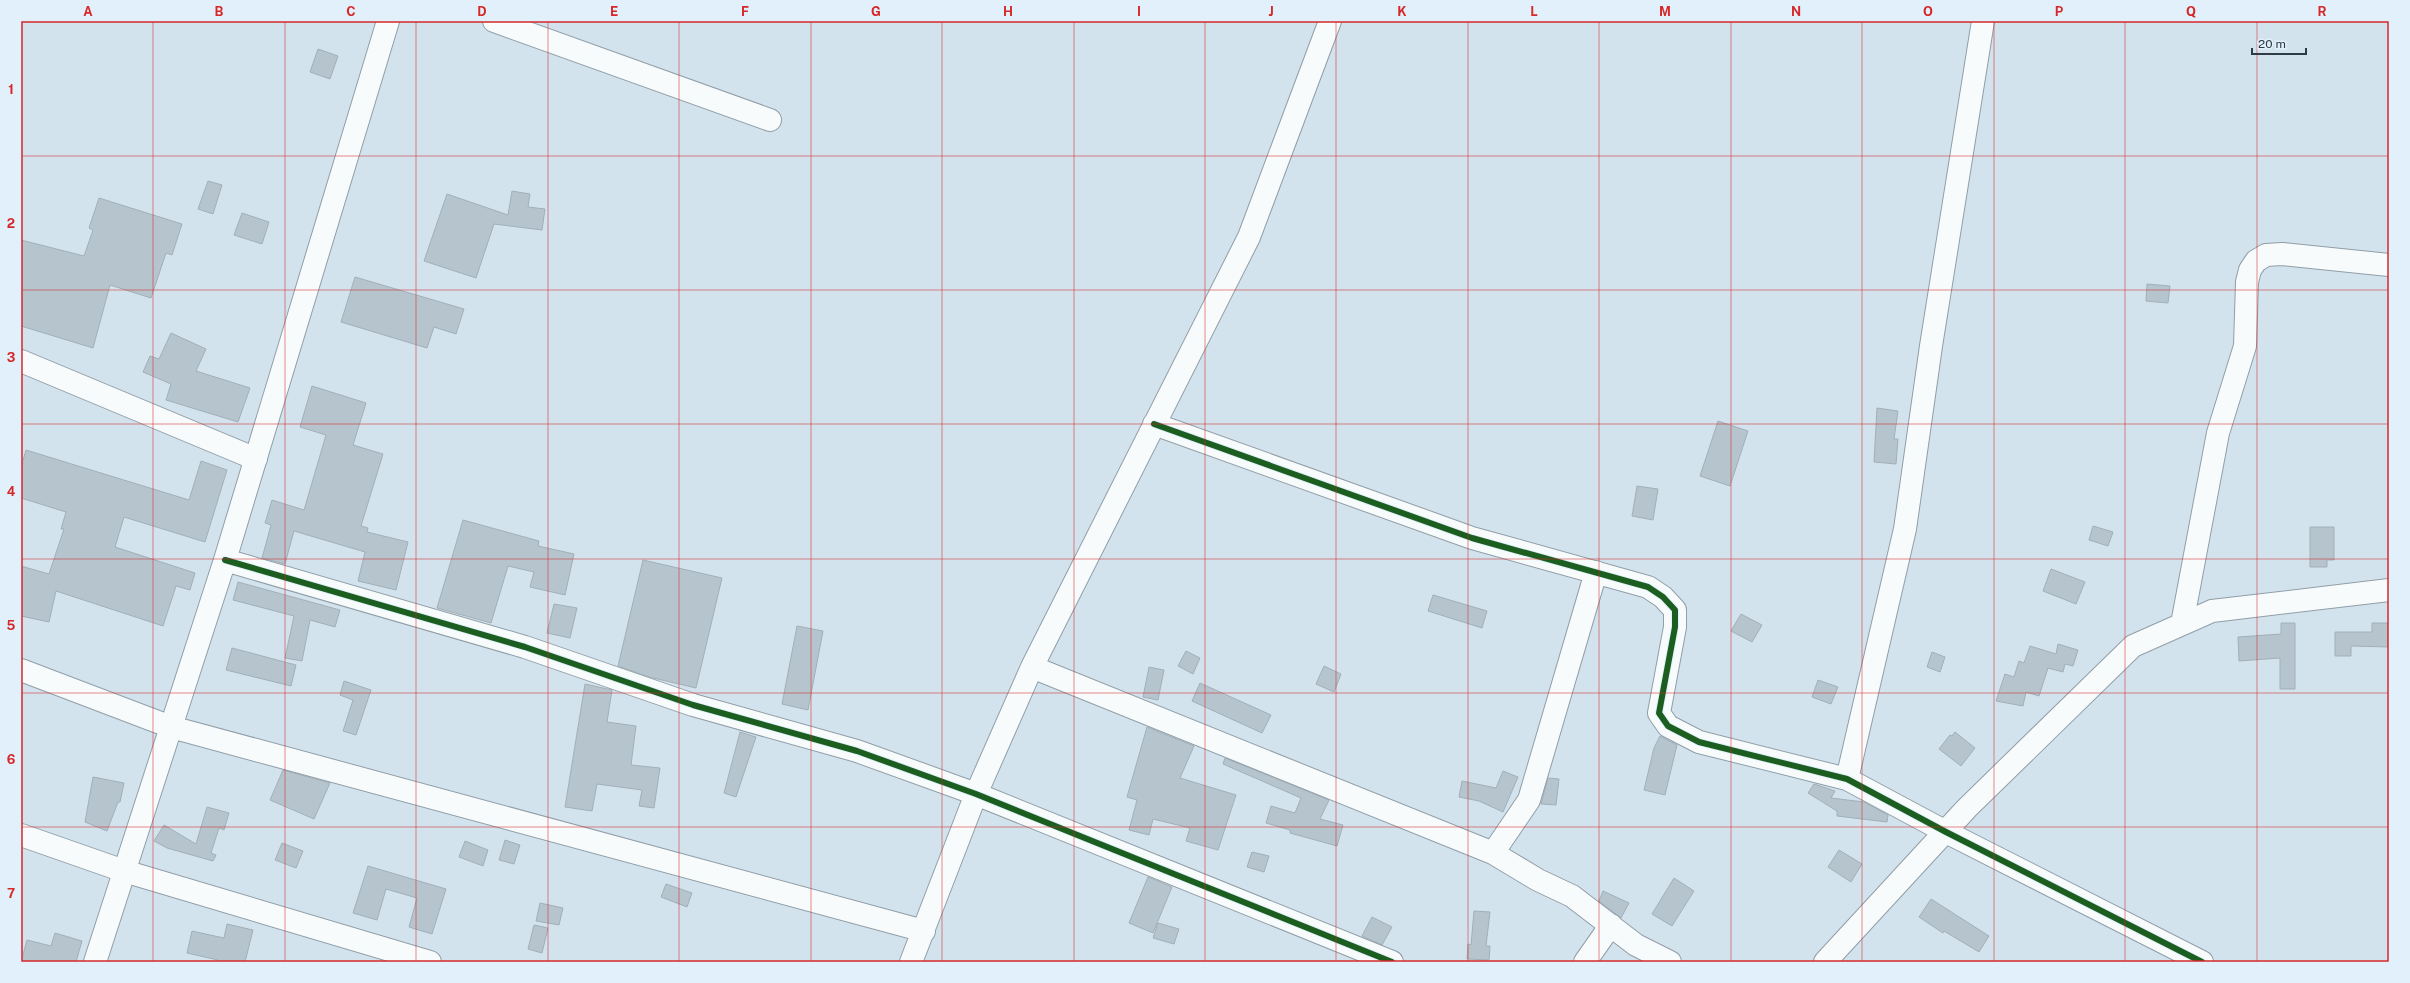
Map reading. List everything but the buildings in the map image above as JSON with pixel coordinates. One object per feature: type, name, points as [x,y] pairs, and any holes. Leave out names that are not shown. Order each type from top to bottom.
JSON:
[{"type":"street","points":[[95,962],[225,560],[388,21]]},
{"type":"street","points":[[494,21],[770,120]]},
{"type":"street","points":[[912,962],[976,794],[1032,667],[1249,236],[1330,21]]},
{"type":"street","points":[[1847,779],[1905,529],[1931,346],[1983,21]]},
{"type":"street","points":[[2182,624],[2218,433],[2238,373],[2245,346],[2247,282],[2250,270],[2256,261],[2266,255],[2282,254],[2389,265]]},
{"type":"street","points":[[21,361],[256,459]]},
{"type":"street","points":[[1154,424],[1472,538],[1648,587],[1663,597],[1675,610],[1675,627],[1659,713],[1668,726],[1700,742],[1847,779],[1946,832],[2202,962]]},
{"type":"street","points":[[225,560],[525,647],[693,705],[857,751],[976,794],[1392,962]]},
{"type":"street","points":[[1493,853],[1529,800],[1596,572]]},
{"type":"street","points":[[1836,959],[1968,808],[2133,646],[2212,611],[2389,590]]},
{"type":"street","points":[[1032,667],[1493,853],[1538,880],[1572,896],[1636,945],[1670,962]]},
{"type":"street","points":[[21,670],[171,727],[924,930]]},
{"type":"street","points":[[21,835],[124,871],[430,962]]},
{"type":"street","points":[[1585,962],[1611,925]]},
{"type":"cycle path","points":[[1154,424],[1472,538],[1648,587],[1663,597],[1675,610],[1675,627],[1659,713],[1668,726],[1699,742],[1847,779],[1946,832],[2202,962]]},
{"type":"cycle path","points":[[225,560],[525,647],[693,705],[857,751],[976,794],[1392,962]]}]
